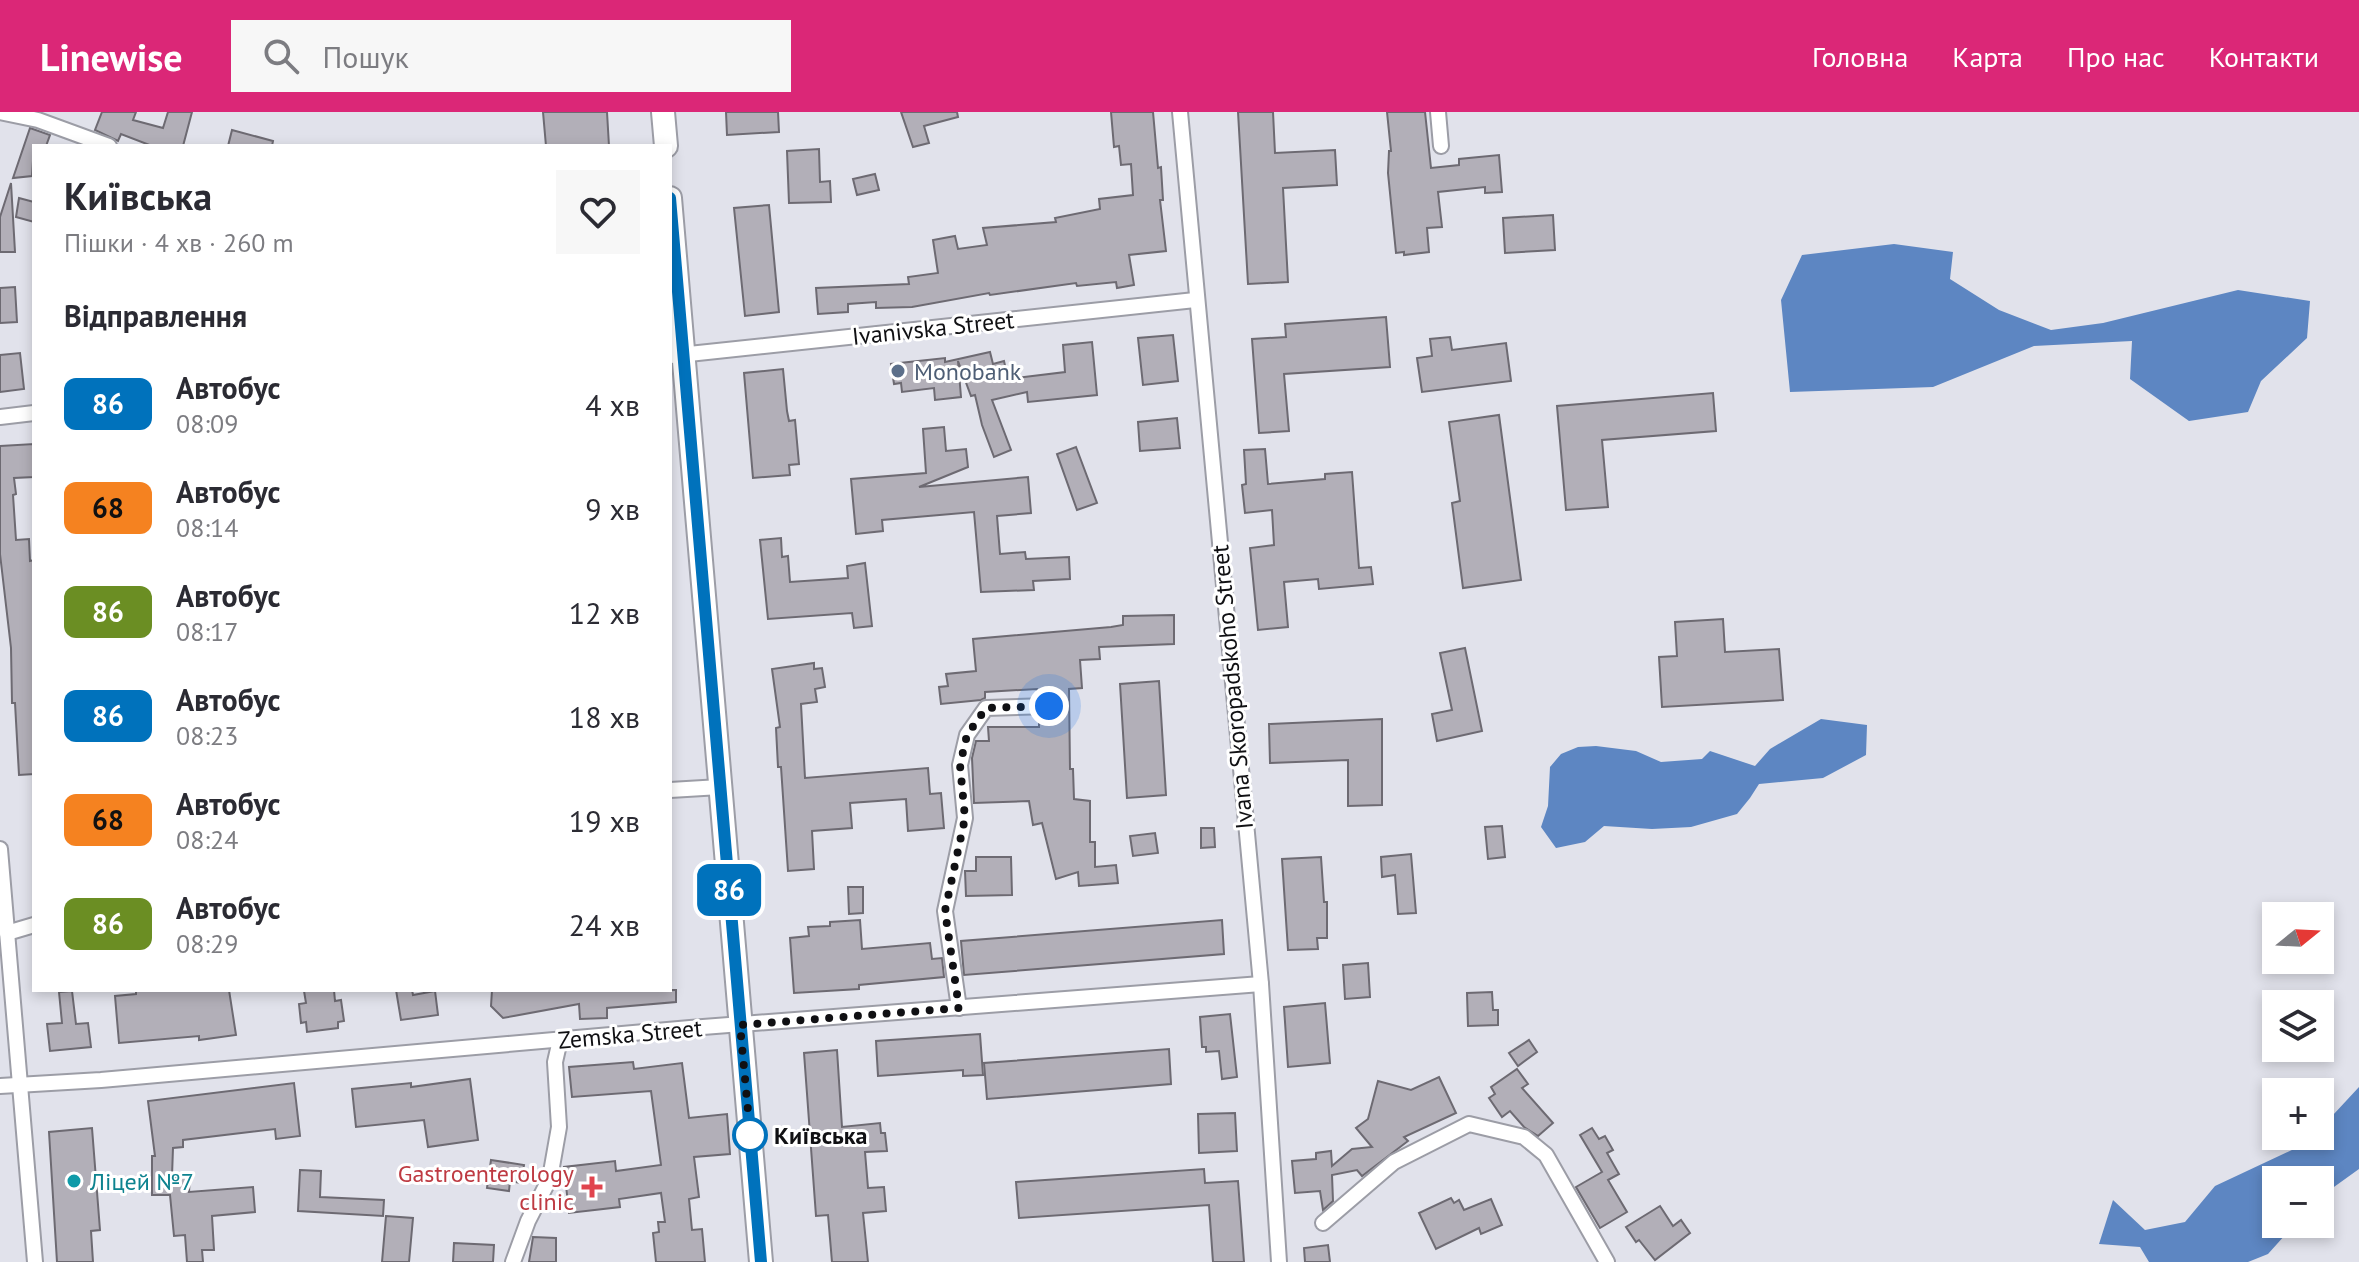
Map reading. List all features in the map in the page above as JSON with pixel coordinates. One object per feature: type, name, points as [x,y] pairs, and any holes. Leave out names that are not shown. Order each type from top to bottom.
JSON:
[{"type":"main road","points":[[663,112],[666,144]]},
{"type":"main road","points":[[672,243],[677,355],[720,787],[761,1262]]},
{"type":"street","points":[[0,112],[38,120],[104,144]]},
{"type":"street","name":"Ivana Skoropadskoho Street","points":[[1180,112],[1195,300],[1261,984],[1279,1262]]},
{"type":"street","points":[[1438,112],[1441,146]]},
{"type":"street","name":"Ivanivska Street","points":[[677,355],[1195,300]]},
{"type":"street","points":[[0,417],[32,413]]},
{"type":"street","points":[[959,1008],[945,911],[965,818],[960,765],[967,735],[986,708],[1049,706]]},
{"type":"street","points":[[672,790],[720,787]]},
{"type":"street","points":[[0,849],[35,1262]]},
{"type":"street","points":[[7,933],[32,926]]},
{"type":"street","name":"Zemska Street","points":[[0,1086],[1261,984]]},
{"type":"street","points":[[513,1262],[528,1221],[550,1178],[559,1127],[555,1062],[560,1040]]},
{"type":"street","points":[[1323,1223],[1394,1162],[1469,1124],[1524,1137],[1546,1155],[1607,1262]]},
{"type":"water","points":[[1894,244],[1953,252],[1950,279],[1999,310],[2051,330],[2103,323],[2238,290],[2310,301],[2307,338],[2261,381],[2248,412],[2189,421],[2130,379],[2132,341],[2034,346],[1933,387],[1790,392],[1781,300],[1802,255]]},
{"type":"water","points":[[1821,719],[1867,725],[1866,755],[1823,778],[1759,784],[1737,814],[1691,827],[1652,829],[1604,826],[1585,842],[1556,848],[1541,827],[1548,806],[1550,767],[1561,754],[1578,747],[1636,751],[1661,762],[1702,759],[1710,751],[1755,766],[1770,749]]},
{"type":"water","points":[[2359,1087],[2359,1169],[2334,1187],[2334,1166],[2262,1166],[2262,1238],[2282,1238],[2268,1254],[2248,1262],[2149,1262],[2140,1247],[2099,1244],[2113,1200],[2145,1230],[2185,1222],[2215,1186],[2292,1150],[2334,1150],[2334,1114]]},
{"type":"building","points":[[102,112],[136,112],[133,120],[163,128],[168,112],[192,112],[184,144],[147,144],[121,134],[118,141],[95,130]]},
{"type":"building","points":[[543,112],[607,112],[609,144],[546,144]]},
{"type":"building","points":[[726,112],[778,112],[779,132],[727,135]]},
{"type":"building","points":[[901,112],[957,112],[958,117],[924,126],[929,143],[913,147]]},
{"type":"building","points":[[1111,112],[1153,112],[1158,168],[1161,167],[1163,200],[1160,200],[1166,251],[1129,255],[1134,285],[1117,288],[1116,282],[1077,286],[1076,283],[989,293],[912,307],[876,308],[876,302],[848,304],[848,312],[818,314],[816,288],[909,284],[908,277],[938,273],[933,240],[955,236],[958,249],[987,245],[983,228],[1056,222],[1055,218],[1100,209],[1099,199],[1133,195],[1131,164],[1121,165],[1119,146],[1114,147]]},
{"type":"building","points":[[1238,112],[1273,112],[1275,153],[1335,150],[1337,185],[1283,188],[1288,282],[1248,284]]},
{"type":"building","points":[[1387,112],[1425,112],[1431,168],[1459,165],[1459,159],[1499,155],[1502,192],[1485,193],[1485,187],[1438,192],[1442,227],[1427,228],[1429,252],[1396,253],[1388,173],[1391,151]]},
{"type":"building","points":[[30,128],[50,135],[47,144],[32,144],[32,176],[13,178]]},
{"type":"building","points":[[232,130],[273,141],[272,144],[228,144]]},
{"type":"building","points":[[819,149],[820,182],[830,181],[831,202],[789,203],[787,151]]},
{"type":"building","points":[[875,174],[879,190],[857,195],[853,179]]},
{"type":"building","points":[[11,183],[15,252],[0,252],[0,217]]},
{"type":"building","points":[[19,198],[32,201],[32,221],[16,217]]},
{"type":"building","points":[[769,205],[779,312],[745,316],[734,208]]},
{"type":"building","points":[[1553,215],[1555,250],[1505,253],[1503,218]]},
{"type":"building","points":[[15,287],[17,322],[0,323],[0,288]]},
{"type":"building","points":[[1386,317],[1390,367],[1284,374],[1289,431],[1259,433],[1252,339],[1286,337],[1285,324]]},
{"type":"building","points":[[1173,335],[1178,381],[1143,385],[1138,338]]},
{"type":"building","points":[[1450,337],[1452,350],[1506,343],[1511,381],[1422,392],[1417,358],[1432,356],[1430,339]]},
{"type":"building","points":[[1092,342],[1097,395],[1028,402],[1027,392],[992,400],[1011,450],[994,457],[975,395],[971,396],[958,361],[961,397],[935,400],[934,388],[902,392],[901,383],[894,384],[891,364],[945,358],[945,362],[990,352],[993,364],[1004,361],[1008,379],[1065,372],[1063,345]]},
{"type":"building","points":[[20,353],[24,389],[0,392],[0,355]]},
{"type":"building","points":[[783,369],[789,421],[795,420],[799,464],[789,465],[790,475],[753,478],[744,373]]},
{"type":"building","points":[[1713,393],[1716,431],[1602,440],[1608,507],[1566,510],[1557,406]]},
{"type":"building","points":[[1499,415],[1521,580],[1463,588],[1452,503],[1460,501],[1449,422]]},
{"type":"building","points":[[1177,418],[1180,448],[1140,451],[1138,422]]},
{"type":"building","points":[[944,427],[946,451],[966,449],[968,467],[919,487],[1028,477],[1031,513],[997,516],[1000,554],[1025,552],[1026,559],[1069,557],[1070,579],[1033,581],[1034,590],[981,592],[974,512],[882,520],[883,531],[856,534],[851,479],[926,473],[923,429]]},
{"type":"building","points":[[32,444],[32,477],[14,478],[16,494],[13,495],[16,540],[29,539],[32,560],[32,774],[19,775],[15,703],[12,703],[11,648],[0,554],[0,446]]},
{"type":"building","points":[[1076,447],[1097,503],[1077,510],[1057,454]]},
{"type":"building","points":[[1265,449],[1268,484],[1325,479],[1325,474],[1352,472],[1359,568],[1371,567],[1373,584],[1319,589],[1318,579],[1284,582],[1288,627],[1258,630],[1250,548],[1274,545],[1272,510],[1245,513],[1242,485],[1246,484],[1244,450]]},
{"type":"building","points":[[781,538],[782,557],[788,556],[790,582],[848,578],[847,566],[865,563],[872,626],[854,628],[852,613],[768,619],[760,540]]},
{"type":"building","points":[[1174,615],[1174,644],[1099,647],[1100,659],[1080,660],[1082,688],[1069,689],[1070,769],[1073,769],[1074,799],[1090,801],[1090,842],[1095,842],[1095,867],[1116,865],[1118,883],[1079,886],[1078,872],[1056,879],[1042,823],[1033,825],[1029,801],[974,803],[972,758],[976,741],[989,741],[988,727],[1039,727],[1039,716],[1055,714],[1058,701],[1053,697],[1038,696],[1037,689],[985,692],[985,698],[981,700],[941,704],[939,687],[948,686],[946,674],[976,671],[973,639],[1111,627],[1123,625],[1123,616]]},
{"type":"building","points":[[1723,619],[1725,652],[1779,649],[1783,700],[1662,707],[1659,657],[1677,656],[1675,622]]},
{"type":"building","points":[[1465,648],[1482,731],[1437,741],[1432,714],[1452,710],[1440,653]]},
{"type":"building","points":[[814,663],[814,669],[822,668],[825,687],[815,689],[817,702],[801,704],[805,778],[928,768],[930,794],[941,793],[944,828],[908,831],[906,799],[850,803],[852,828],[812,831],[814,869],[788,871],[781,767],[778,767],[776,728],[780,727],[772,669]]},
{"type":"building","points":[[1159,681],[1166,795],[1127,798],[1120,684]]},
{"type":"building","points":[[1382,719],[1382,805],[1348,806],[1348,760],[1270,763],[1269,724]]},
{"type":"building","points":[[1502,826],[1505,857],[1488,859],[1485,827]]},
{"type":"building","points":[[1201,828],[1214,828],[1215,847],[1201,848]]},
{"type":"building","points":[[1155,833],[1158,853],[1133,856],[1130,836]]},
{"type":"building","points":[[1411,854],[1416,913],[1398,914],[1395,875],[1382,877],[1381,857]]},
{"type":"building","points":[[976,857],[1011,857],[1012,895],[966,896],[965,871],[976,871]]},
{"type":"building","points":[[1321,857],[1324,902],[1327,902],[1327,938],[1317,938],[1318,949],[1288,950],[1282,859]]},
{"type":"building","points":[[848,887],[863,887],[863,913],[849,914]]},
{"type":"building","points":[[860,920],[862,949],[930,943],[932,959],[942,958],[944,977],[859,985],[859,989],[794,993],[790,938],[809,936],[808,927]]},
{"type":"building","points":[[1222,920],[1224,954],[964,975],[961,941]]},
{"type":"building","points":[[1368,963],[1370,997],[1345,999],[1343,965]]},
{"type":"building","points":[[676,990],[676,1002],[607,1008],[607,1018],[580,1019],[579,1004],[503,1018],[491,1006],[492,992]]},
{"type":"building","points":[[59,992],[72,992],[76,1024],[88,1023],[91,1047],[50,1051],[47,1024],[62,1023]]},
{"type":"building","points":[[229,992],[236,1035],[199,1040],[199,1036],[119,1043],[115,996]]},
{"type":"building","points":[[304,992],[334,992],[335,1001],[341,1000],[344,1021],[338,1022],[338,1028],[307,1032],[306,1022],[301,1023],[299,1004],[306,1003]]},
{"type":"building","points":[[396,992],[412,992],[413,995],[435,992],[438,1015],[401,1020]]},
{"type":"building","points":[[1492,992],[1493,1010],[1498,1010],[1498,1025],[1468,1026],[1467,993]]},
{"type":"building","points":[[1325,1003],[1330,1063],[1288,1067],[1284,1007]]},
{"type":"building","points":[[1230,1014],[1237,1077],[1222,1079],[1219,1051],[1206,1052],[1206,1047],[1202,1047],[1200,1017]]},
{"type":"building","points":[[980,1034],[983,1075],[963,1076],[963,1070],[878,1076],[876,1041]]},
{"type":"building","points":[[1529,1040],[1537,1052],[1518,1066],[1509,1053]]},
{"type":"building","points":[[1169,1049],[1171,1084],[987,1099],[984,1063]]},
{"type":"building","points":[[837,1050],[842,1127],[880,1123],[881,1133],[885,1133],[887,1151],[865,1152],[868,1188],[884,1187],[886,1211],[863,1213],[868,1262],[832,1262],[828,1215],[816,1216],[804,1053]]},
{"type":"building","points":[[633,1062],[634,1069],[682,1063],[689,1118],[727,1114],[730,1154],[694,1157],[699,1197],[689,1199],[692,1230],[702,1229],[705,1262],[656,1262],[653,1233],[659,1232],[658,1222],[665,1222],[661,1193],[619,1199],[620,1207],[569,1213],[564,1167],[615,1161],[616,1171],[661,1165],[651,1091],[572,1097],[569,1067]]},
{"type":"building","points":[[1517,1069],[1528,1084],[1522,1088],[1553,1123],[1538,1136],[1524,1127],[1510,1111],[1502,1117],[1489,1098],[1495,1094],[1491,1087]]},
{"type":"building","points":[[1439,1077],[1456,1113],[1404,1137],[1408,1141],[1362,1176],[1357,1170],[1332,1175],[1333,1201],[1323,1210],[1320,1191],[1295,1193],[1292,1161],[1316,1159],[1316,1153],[1331,1151],[1332,1166],[1352,1149],[1372,1147],[1356,1128],[1368,1119],[1378,1081],[1411,1090]]},
{"type":"building","points":[[470,1079],[478,1140],[428,1147],[424,1120],[356,1127],[352,1089],[411,1083],[411,1087]]},
{"type":"building","points":[[294,1083],[300,1136],[276,1139],[275,1129],[183,1140],[183,1147],[173,1148],[172,1176],[190,1177],[189,1192],[253,1187],[255,1212],[212,1216],[214,1250],[202,1250],[203,1262],[187,1262],[185,1235],[174,1236],[170,1195],[152,1195],[152,1156],[155,1156],[148,1101]]},
{"type":"building","points":[[1235,1113],[1237,1151],[1199,1153],[1198,1114]]},
{"type":"building","name":"Ліцей №7","points":[[92,1128],[100,1230],[91,1231],[93,1262],[57,1262],[49,1132]]},
{"type":"building","points":[[1592,1128],[1599,1139],[1605,1136],[1613,1150],[1607,1153],[1619,1174],[1608,1180],[1627,1212],[1600,1228],[1576,1187],[1602,1172],[1580,1135]]},
{"type":"building","points":[[491,1160],[524,1165],[521,1183],[510,1181],[509,1191],[487,1188]]},
{"type":"building","points":[[1204,1169],[1205,1183],[1238,1181],[1244,1262],[1213,1262],[1209,1205],[1019,1218],[1016,1182]]},
{"type":"building","points":[[300,1170],[321,1171],[320,1197],[384,1200],[383,1216],[298,1211]]},
{"type":"building","points":[[1451,1198],[1454,1203],[1459,1200],[1464,1210],[1491,1199],[1502,1225],[1481,1234],[1479,1228],[1436,1249],[1419,1213]]},
{"type":"building","points":[[1660,1206],[1673,1226],[1681,1220],[1690,1233],[1655,1260],[1626,1227]]},
{"type":"building","points":[[386,1216],[413,1218],[409,1262],[382,1262]]},
{"type":"building","points":[[533,1237],[556,1238],[556,1262],[529,1262]]},
{"type":"building","points":[[454,1243],[494,1245],[493,1262],[453,1262]]},
{"type":"building","points":[[1328,1245],[1330,1262],[1305,1262],[1304,1248]]},
{"type":"bus line","name":"86","points":[[672,222],[761,1262]]},
{"type":"place","name":"Monobank","points":[[898,371]]},
{"type":"place","name":"Київська","points":[[750,1135]]},
{"type":"place","name":"Ліцей №7","points":[[74,1181]]},
{"type":"place","name":"Gastroenterology clinic","points":[[592,1187]]},
{"type":"route","points":[[750,1135],[751,1143],[740,1025],[959,1008],[945,911],[965,818],[960,765],[967,735],[986,708],[1049,706]]}]
